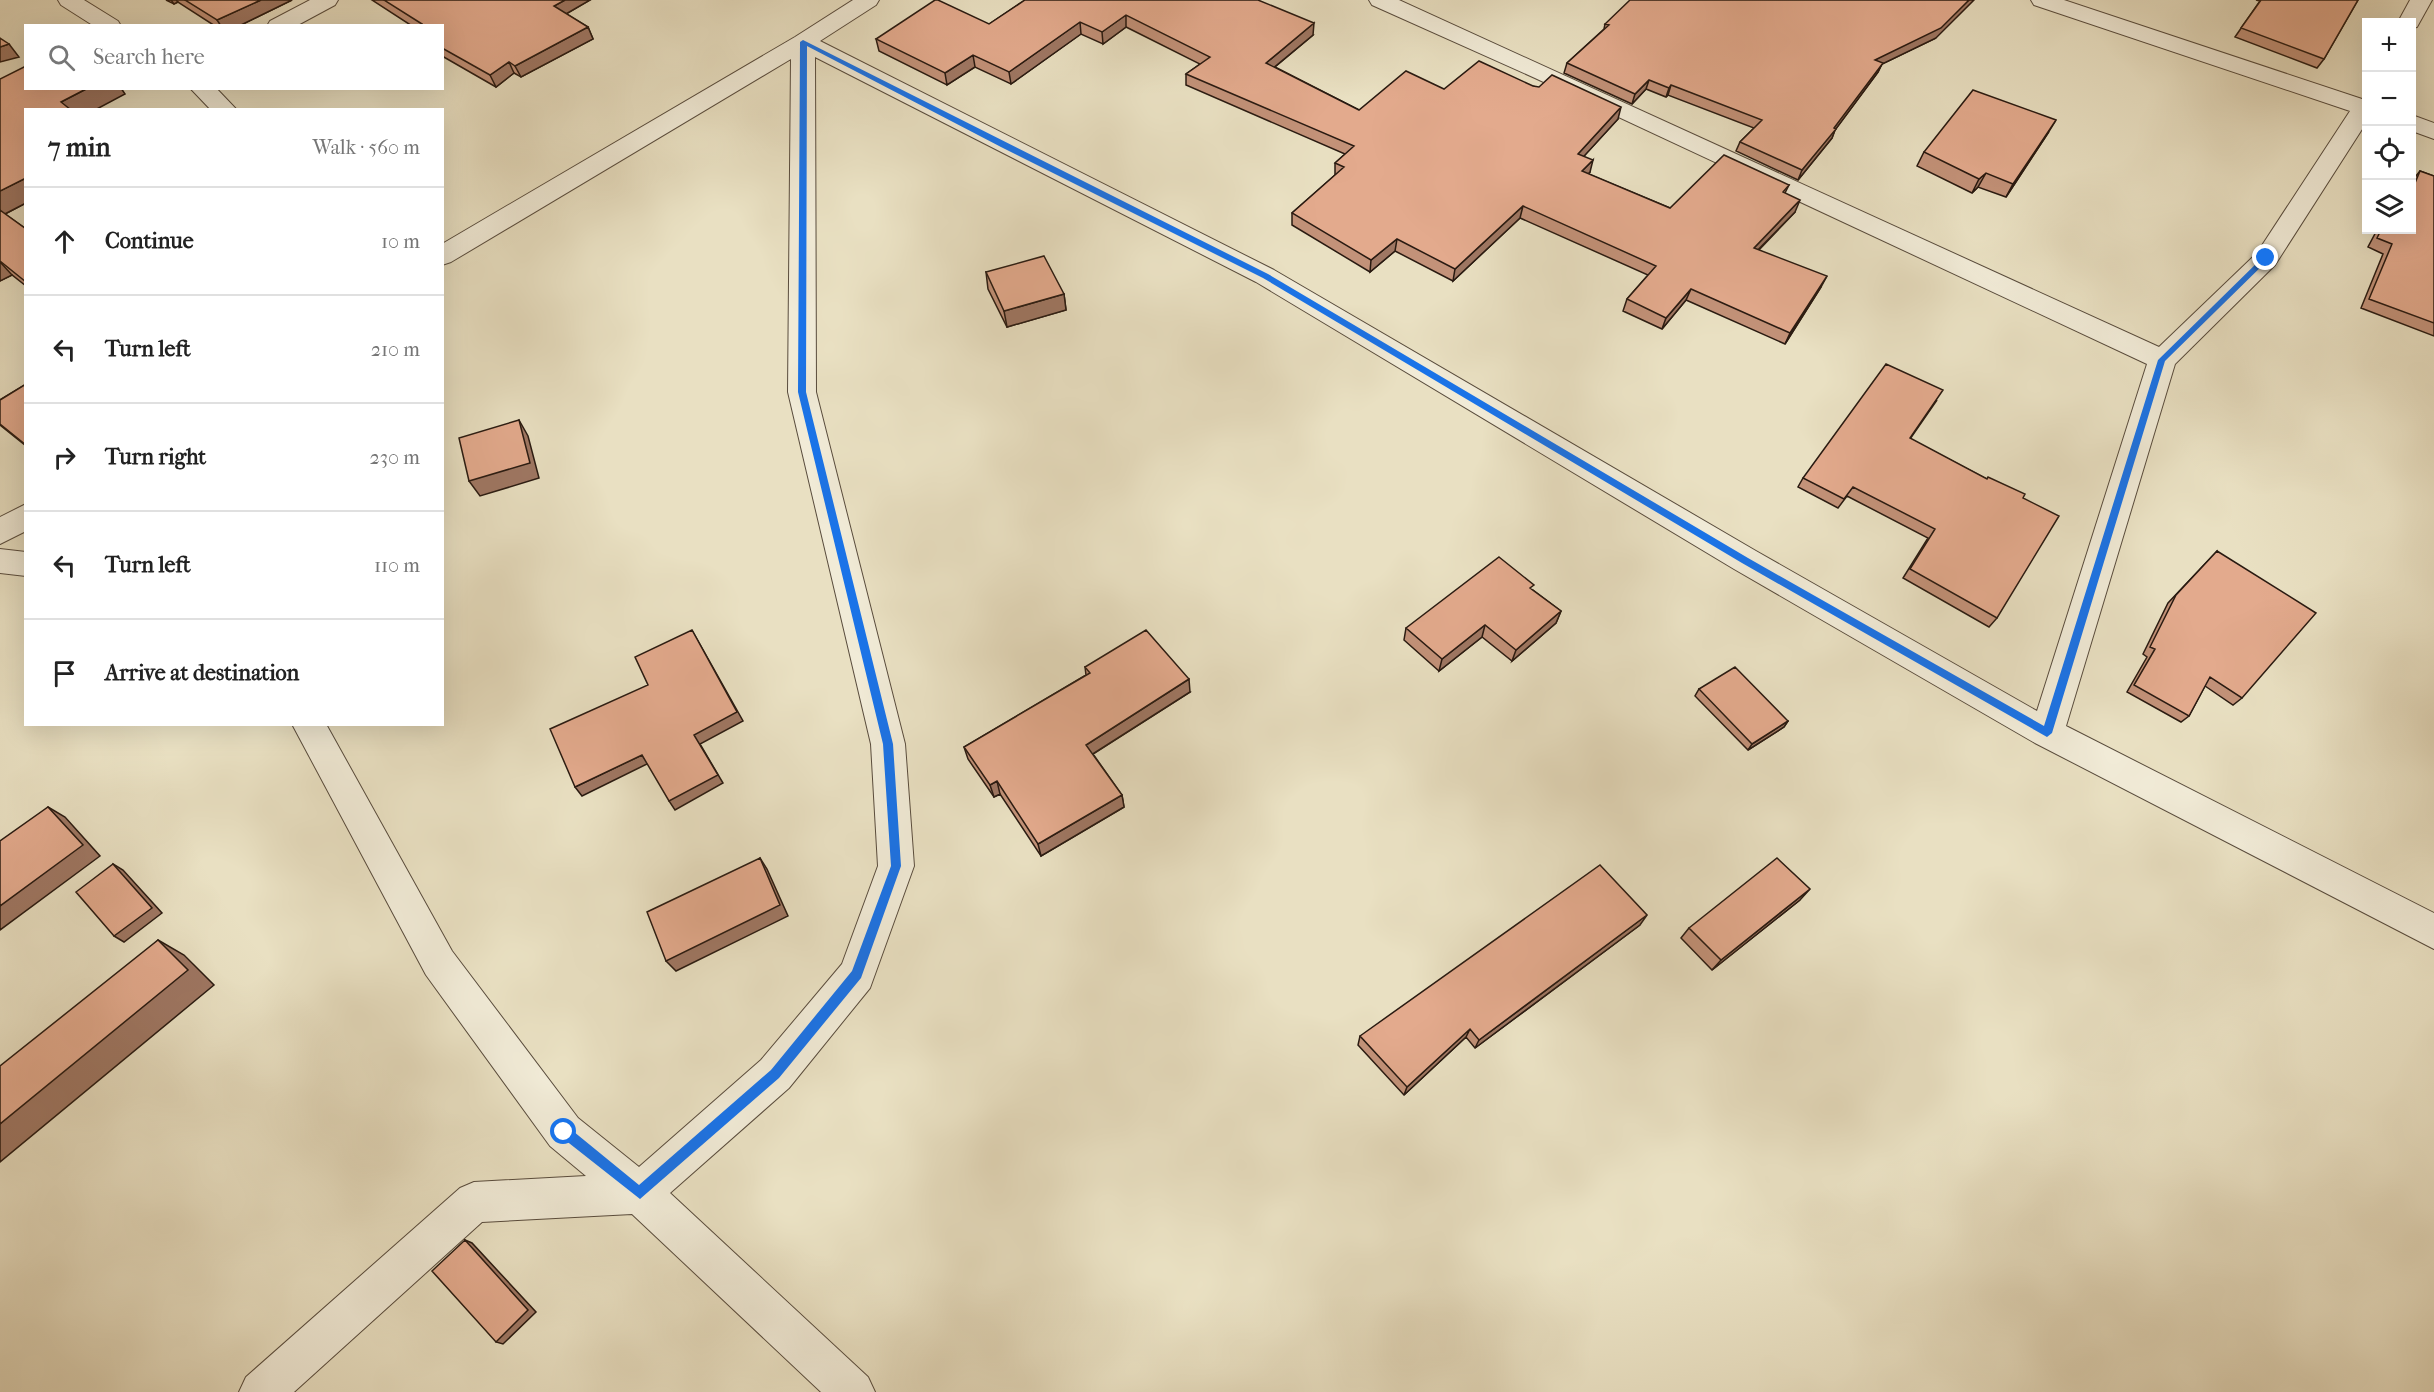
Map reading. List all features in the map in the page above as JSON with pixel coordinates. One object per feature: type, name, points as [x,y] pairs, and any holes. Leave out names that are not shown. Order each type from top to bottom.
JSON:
[{"type":"street","points":[[69,0],[107,24]]},
{"type":"street","points":[[282,24],[327,0]]},
{"type":"street","points":[[444,255],[803,42],[868,0]]},
{"type":"street","points":[[1380,0],[1543,73],[2162,360]]},
{"type":"street","points":[[2042,0],[2362,106]]},
{"type":"street","points":[[2411,18],[2421,0]]},
{"type":"street","points":[[803,42],[1014,151],[1266,276],[1745,560],[2047,733],[2434,932]]},
{"type":"street","points":[[261,1392],[474,1202],[640,1193],[775,1074],[857,975],[896,866],[888,744],[802,392],[803,42]]},
{"type":"street","points":[[204,90],[223,108]]},
{"type":"street","points":[[2047,733],[2162,360],[2266,258],[2362,113]]},
{"type":"street","points":[[2416,124],[2434,130]]},
{"type":"street","points":[[0,532],[24,517]]},
{"type":"street","points":[[0,561],[24,564]]},
{"type":"street","points":[[309,726],[439,963],[564,1132],[640,1193],[853,1392]]},
{"type":"building","points":[[185,0],[261,0],[217,20]]},
{"type":"building","points":[[384,0],[565,0],[554,6],[588,27],[515,66],[509,62],[490,75],[444,49],[444,24],[422,24]]},
{"type":"building","points":[[935,0],[989,24],[1025,0],[1258,0],[1314,23],[1266,63],[1359,110],[1406,71],[1444,89],[1479,61],[1533,86],[1539,87],[1552,75],[1621,107],[1578,154],[1593,160],[1582,171],[1670,208],[1724,155],[1789,185],[1783,192],[1800,200],[1754,248],[1827,276],[1790,333],[1691,289],[1666,318],[1627,299],[1656,266],[1523,206],[1455,269],[1397,239],[1371,260],[1292,213],[1344,167],[1335,163],[1354,146],[1186,74],[1210,57],[1126,15],[1102,32],[1080,22],[1009,72],[973,55],[945,73],[876,39]]},
{"type":"building","points":[[1630,0],[1969,0],[1941,28],[1875,60],[1883,63],[1834,128],[1836,129],[1802,170],[1740,142],[1762,120],[1671,85],[1669,88],[1649,80],[1635,94],[1567,63],[1609,25],[1605,24]]},
{"type":"building","points":[[2261,0],[2358,0],[2324,59],[2241,28]]},
{"type":"building","points":[[0,38],[9,44],[0,47]]},
{"type":"building","points":[[24,67],[24,90],[84,90],[61,102],[68,108],[24,108],[24,179],[0,191],[0,79]]},
{"type":"building","points":[[1973,90],[2056,120],[2013,184],[1986,173],[1979,179],[1924,152]]},
{"type":"building","points":[[2420,171],[2434,176],[2434,323],[2369,299],[2392,244],[2377,238],[2379,234],[2416,234],[2416,181]]},
{"type":"building","points":[[0,210],[24,228],[24,280],[0,261]]},
{"type":"building","points":[[1044,256],[1064,294],[1004,311],[986,272]]},
{"type":"building","points":[[1886,364],[1943,390],[1910,438],[1987,479],[1988,477],[2025,494],[2023,498],[2059,516],[1997,618],[1910,569],[1935,529],[1853,487],[1844,499],[1803,478]]},
{"type":"building","points":[[24,385],[24,443],[0,424],[0,400]]},
{"type":"building","points":[[519,420],[530,463],[469,481],[459,438]]},
{"type":"building","points":[[2217,551],[2316,613],[2242,698],[2210,677],[2189,716],[2134,685],[2155,649],[2150,647],[2176,595]]},
{"type":"building","points":[[1499,557],[1534,585],[1530,588],[1561,611],[1516,650],[1485,625],[1442,659],[1406,628]]},
{"type":"building","points":[[692,630],[737,712],[694,735],[718,775],[669,801],[642,755],[575,787],[550,729],[648,685],[635,657]]},
{"type":"building","points":[[1146,630],[1189,679],[1086,745],[1122,795],[1038,844],[997,781],[990,785],[964,747],[1090,673],[1085,667]]},
{"type":"building","points":[[1735,667],[1788,721],[1752,744],[1699,689]]},
{"type":"building","points":[[48,807],[83,845],[0,906],[0,841]]},
{"type":"building","points":[[760,858],[780,905],[666,961],[647,912]]},
{"type":"building","points":[[1777,858],[1810,889],[1721,960],[1689,928]]},
{"type":"building","points":[[113,864],[152,908],[114,936],[76,892]]},
{"type":"building","points":[[1600,865],[1647,915],[1479,1040],[1470,1029],[1407,1087],[1360,1036]]},
{"type":"building","points":[[158,940],[188,970],[0,1124],[0,1066]]},
{"type":"building","points":[[465,1240],[528,1310],[496,1342],[432,1271]]},
{"type":"route","points":[[564,1132],[640,1193],[775,1074],[857,975],[896,866],[888,744],[802,392],[803,42],[1266,276],[1745,560],[2047,733],[2162,360],[2266,258]]}]
